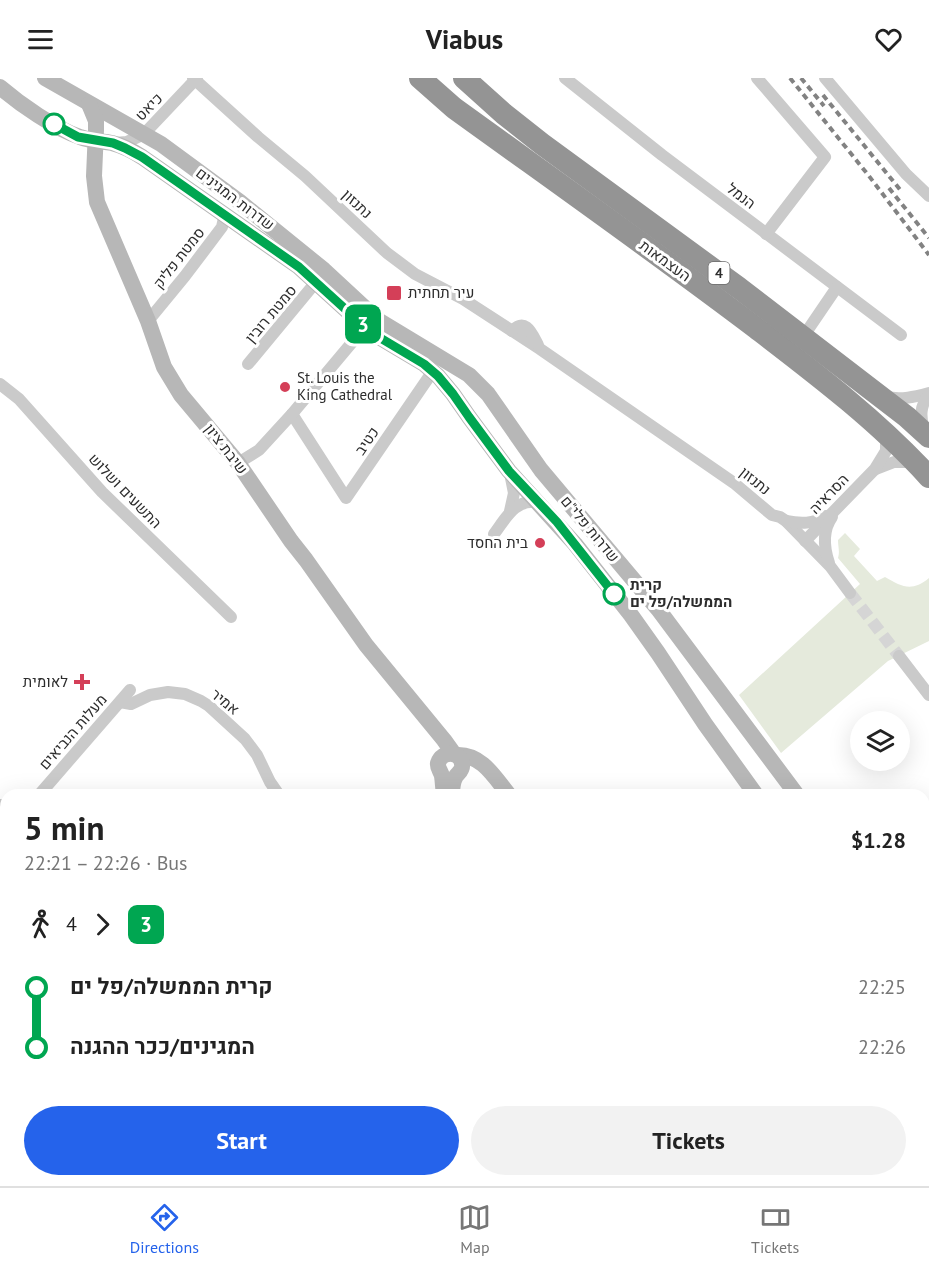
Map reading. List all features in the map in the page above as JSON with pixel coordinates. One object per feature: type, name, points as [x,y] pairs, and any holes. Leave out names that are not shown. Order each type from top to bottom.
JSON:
[{"type":"highway","name":"העצמאות","points":[[420,78],[454,108],[726,305],[816,374],[886,434],[922,470]]},
{"type":"highway","name":"העצמאות","points":[[464,78],[542,144],[739,288],[879,395],[927,435]]},
{"type":"street","name":"שדרות המגינים","points":[[45,78],[161,144],[240,202],[324,270],[378,320],[469,375],[495,404]]},
{"type":"street","name":"הנמל","points":[[565,78],[662,155],[901,335]]},
{"type":"street","points":[[757,78],[825,157],[766,234]]},
{"type":"street","points":[[825,78],[906,174],[929,195]]},
{"type":"street","name":"כיאט","points":[[104,142],[127,142],[144,134],[195,79]]},
{"type":"street","name":"נתנזון","points":[[195,79],[258,137],[305,176],[387,253],[415,274],[463,299],[512,331],[518,326],[527,327],[540,349],[734,483],[772,515],[786,521],[801,541]]},
{"type":"street","name":"שדרות המגינים","points":[[0,87],[29,110],[78,137],[125,148],[142,157],[299,267],[365,327],[433,371],[469,417]]},
{"type":"street","name":"שיבת ציון","points":[[89,104],[104,142],[94,176],[98,202],[148,321],[164,367],[181,395],[238,463],[366,645],[444,740],[454,766]]},
{"type":"street","name":"סמטת פליק","points":[[148,321],[222,227],[224,222],[220,212]]},
{"type":"street","name":"סמטת רובין","points":[[248,364],[316,282]]},
{"type":"street","points":[[803,337],[837,287]]},
{"type":"street","points":[[238,463],[259,450],[365,327]]},
{"type":"street","name":"כטיב","points":[[292,414],[346,498],[433,371]]},
{"type":"street","name":"התשעים ושלוש","points":[[0,384],[19,399],[102,492],[231,617]]},
{"type":"street","points":[[879,395],[899,399],[929,393]]},
{"type":"street","points":[[927,435],[921,409],[929,393]]},
{"type":"street","points":[[469,417],[472,406],[477,402],[487,400],[495,404]]},
{"type":"street","name":"שדרות פלי\"ם","points":[[495,404],[541,470],[658,609],[793,789]]},
{"type":"street","name":"שדרות פלי\"ם","points":[[469,417],[509,471],[557,522],[631,615],[752,789]]},
{"type":"street","name":"הסראיה","points":[[801,541],[875,469],[886,451],[886,434]]},
{"type":"street","points":[[875,469],[894,462],[922,470]]},
{"type":"street","points":[[494,534],[509,512],[514,493],[509,471]]},
{"type":"street","points":[[509,512],[528,501],[537,502]]},
{"type":"street","points":[[786,521],[807,523],[818,520],[839,506]]},
{"type":"street","points":[[830,566],[825,550],[826,531],[828,522],[839,506]]},
{"type":"street","name":"נתנזון","points":[[772,515],[775,522],[830,566],[850,593]]},
{"type":"street","points":[[899,656],[929,694]]},
{"type":"street","name":"מעלות הנביאים","points":[[44,789],[130,690]]},
{"type":"street","name":"אמיר","points":[[120,702],[131,704],[150,695],[168,692],[185,694],[209,706],[245,739],[257,755],[275,789]]},
{"type":"street","points":[[446,789],[454,766],[464,755],[475,758],[485,766],[504,789]]},
{"type":"street","points":[[452,789],[454,766]]},
{"type":"shaded area","points":[[845,533],[860,549],[854,556],[877,581],[885,577],[907,587],[917,585],[929,578],[929,641],[888,661],[781,753],[739,695],[860,584],[838,558],[838,540]]},
{"type":"tunnel","points":[[850,593],[899,656]]},
{"type":"railway","points":[[790,78],[929,255]]},
{"type":"railway","points":[[801,78],[824,106]]},
{"type":"railway","points":[[823,95],[902,192]]},
{"type":"railway","points":[[889,188],[929,238]]},
{"type":"bus line","name":"3","points":[[54,124],[78,137],[113,143],[142,157],[299,267],[377,336],[433,371],[453,394],[509,471],[557,522],[614,594]]},
{"type":"place","name":"עיר תחתית","points":[[394,293]]},
{"type":"place","name":"St. Louis the King Cathedral","points":[[285,387]]},
{"type":"place","name":"בית החסד","points":[[540,543]]},
{"type":"place","name":"קרית הממשלה/פל ים","points":[[614,594]]},
{"type":"place","name":"לאומית","points":[[82,682]]}]
